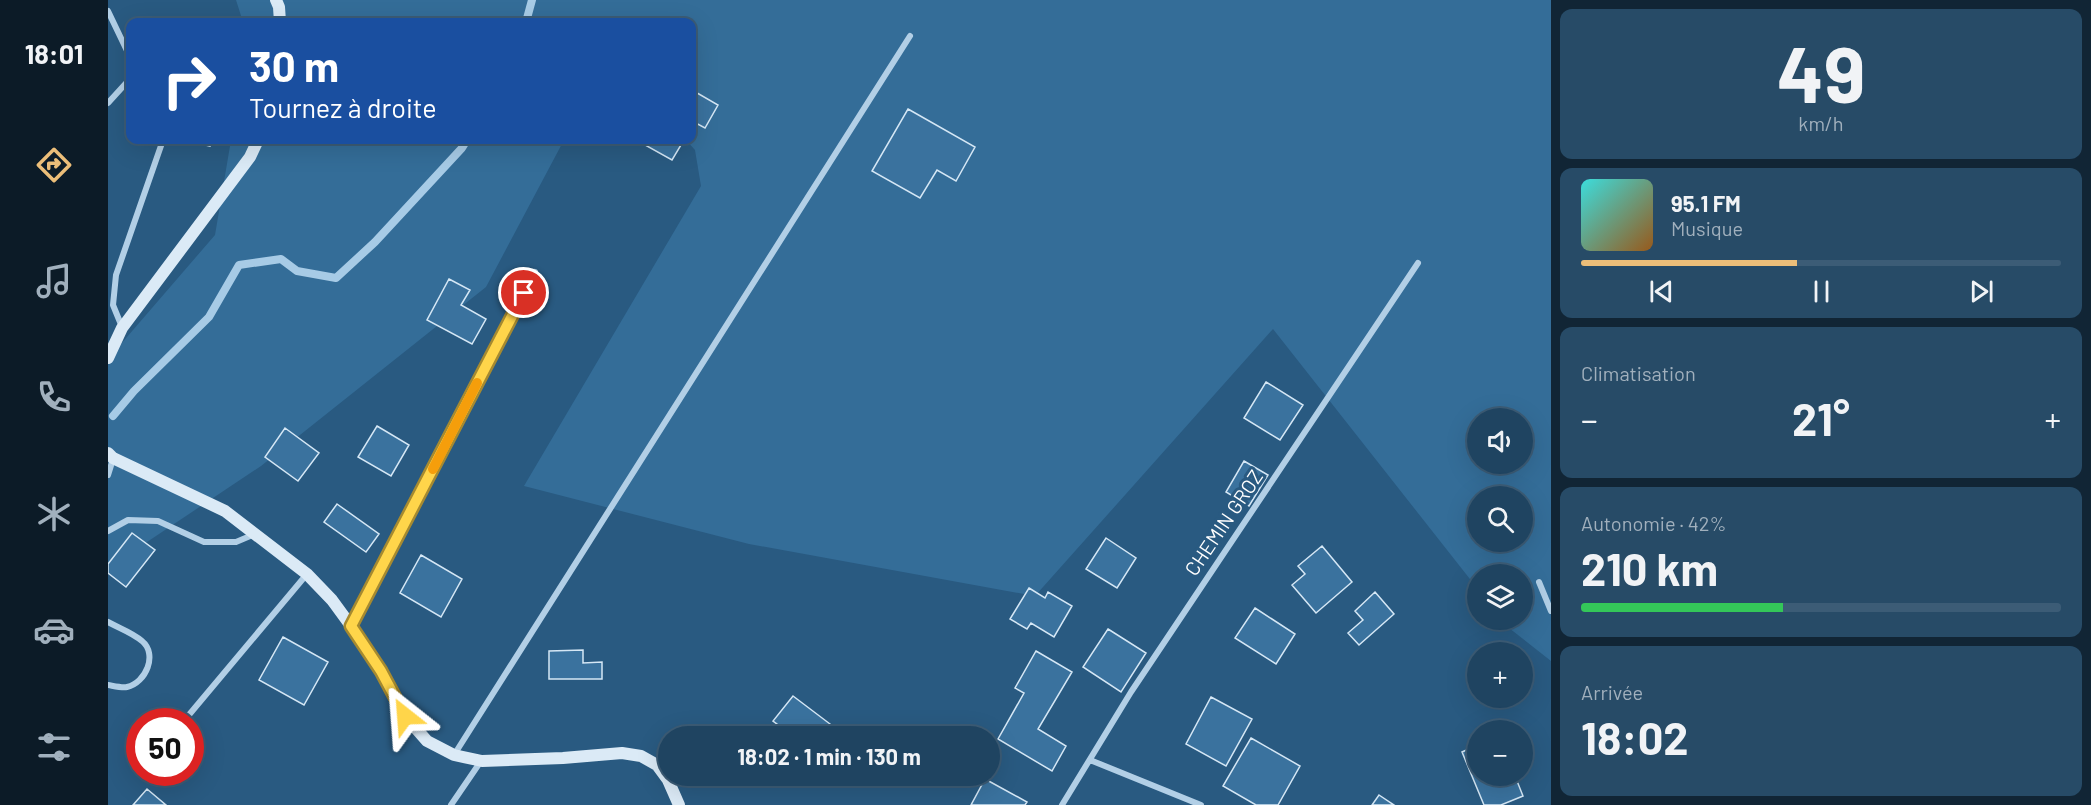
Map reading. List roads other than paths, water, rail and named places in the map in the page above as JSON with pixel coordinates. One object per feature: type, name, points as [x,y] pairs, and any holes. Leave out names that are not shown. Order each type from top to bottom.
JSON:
[{"type":"main road","points":[[276,0],[280,18]]},
{"type":"main road","points":[[108,358],[122,328],[250,157],[256,144]]},
{"type":"main road","points":[[110,456],[225,511],[307,573],[333,600],[381,671],[405,716],[427,741],[454,754],[482,761],[622,753],[641,756],[657,765],[668,780],[679,805]]},
{"type":"street","points":[[108,11],[126,49]]},
{"type":"street","points":[[454,754],[910,36]]},
{"type":"street","points":[[108,103],[126,83]]},
{"type":"street","points":[[122,328],[113,305],[116,275],[162,144]]},
{"type":"street","name":"CHEMIN GROZ","points":[[1062,805],[1131,692],[1418,263]]},
{"type":"street","points":[[351,626],[535,272]]},
{"type":"street","points":[[108,475],[110,456]]},
{"type":"street","points":[[108,531],[128,520],[158,521],[204,542],[236,542],[256,534]]},
{"type":"street","points":[[195,708],[307,573]]},
{"type":"street","points":[[1539,582],[1551,611]]},
{"type":"street","points":[[108,622],[144,641],[149,652],[149,667],[141,679],[129,687],[108,685]]},
{"type":"street","points":[[1090,760],[1201,805]]},
{"type":"street","points":[[451,805],[482,761]]},
{"type":"waterway","points":[[527,18],[532,0]]},
{"type":"waterway","points":[[113,416],[134,391],[209,317],[239,265],[281,259],[297,271],[336,278],[375,242],[464,144]]}]
